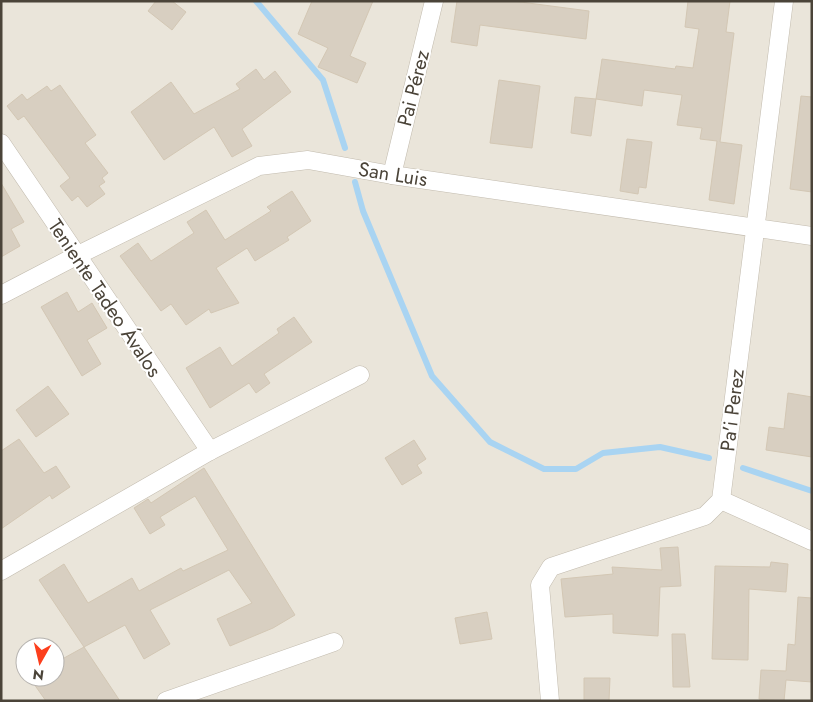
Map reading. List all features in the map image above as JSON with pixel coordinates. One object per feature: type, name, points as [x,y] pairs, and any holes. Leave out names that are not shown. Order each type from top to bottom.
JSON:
[{"type":"street","name":"Pai Pérez","points":[[392,175],[434,1]]},
{"type":"street","name":"Pa'i Perez","points":[[721,500],[784,1]]},
{"type":"street","name":"Teniente Tadeo Ávalos","points":[[1,143],[210,451]]},
{"type":"street","name":"San Luis","points":[[1,295],[259,166],[308,160],[392,175],[812,236]]},
{"type":"street","points":[[1,570],[210,451],[360,375]]},
{"type":"street","points":[[550,701],[540,586],[551,567],[705,516],[721,500],[812,541]]},
{"type":"street","points":[[166,701],[334,642]]},
{"type":"shaded area","points":[[1,1],[812,1],[812,701],[1,701]]},
{"type":"building","points":[[156,1],[172,1],[186,12],[172,30],[148,11]]},
{"type":"building","points":[[312,1],[373,1],[350,56],[366,63],[357,83],[318,67],[328,48],[298,34]]},
{"type":"building","points":[[457,1],[513,1],[589,11],[586,39],[480,25],[477,46],[451,42]]},
{"type":"building","points":[[688,1],[730,1],[726,32],[734,33],[720,142],[742,145],[734,204],[709,200],[717,141],[700,139],[702,128],[677,125],[682,95],[644,90],[642,106],[596,99],[602,59],[675,69],[676,66],[693,68],[699,29],[685,27]]},
{"type":"building","points":[[256,69],[264,80],[275,71],[291,92],[242,129],[252,146],[232,157],[214,127],[164,160],[131,112],[171,82],[194,114],[240,89],[236,84]]},
{"type":"building","points":[[499,80],[540,86],[532,148],[490,143]]},
{"type":"building","points":[[60,85],[96,135],[85,143],[108,173],[102,178],[105,182],[99,186],[105,194],[87,207],[78,196],[72,201],[60,186],[70,178],[24,116],[18,120],[7,106],[22,94],[27,100],[47,86],[51,91]]},
{"type":"building","points":[[801,96],[812,97],[812,192],[790,189]]},
{"type":"building","points":[[575,97],[596,99],[591,136],[571,133]]},
{"type":"building","points":[[627,139],[652,142],[646,188],[639,187],[638,194],[620,191]]},
{"type":"building","points":[[1,183],[24,222],[11,229],[20,246],[1,257]]},
{"type":"building","points":[[292,191],[311,221],[287,237],[289,240],[255,261],[247,248],[216,268],[239,303],[211,313],[209,309],[186,325],[171,304],[161,311],[120,256],[138,243],[151,261],[194,233],[187,222],[206,210],[225,240],[271,211],[267,207]]},
{"type":"building","points":[[67,292],[78,312],[92,303],[107,328],[87,340],[101,364],[82,376],[41,307]]},
{"type":"building","points":[[294,317],[312,342],[264,374],[270,383],[256,393],[249,383],[210,408],[186,368],[220,347],[232,366],[279,333],[277,329]]},
{"type":"building","points":[[48,386],[69,414],[36,437],[16,410]]},
{"type":"building","points":[[788,393],[812,397],[812,457],[766,450],[769,427],[784,429]]},
{"type":"building","points":[[19,439],[44,473],[56,466],[70,487],[52,499],[50,495],[1,529],[1,451]]},
{"type":"building","points":[[414,440],[426,459],[417,465],[422,473],[402,485],[385,458]]},
{"type":"building","points":[[204,468],[295,615],[273,628],[230,646],[217,619],[252,603],[229,570],[150,610],[170,644],[144,659],[125,625],[84,647],[39,580],[64,564],[88,603],[132,578],[139,591],[181,568],[183,571],[228,550],[195,496],[160,517],[165,525],[150,534],[134,508],[148,499],[151,503]]},
{"type":"building","points":[[678,547],[681,586],[660,587],[658,636],[613,633],[613,614],[565,617],[561,579],[613,574],[612,567],[662,570],[660,548]]},
{"type":"building","points":[[771,562],[788,564],[786,592],[749,589],[748,660],[712,659],[715,566],[770,567]]},
{"type":"building","points":[[798,597],[812,598],[812,682],[786,680],[784,701],[759,699],[761,670],[786,671],[788,644],[795,645]]},
{"type":"building","points":[[487,612],[492,639],[460,644],[455,618]]},
{"type":"building","points":[[672,634],[685,634],[690,687],[673,687]]},
{"type":"building","points":[[84,647],[120,701],[46,701],[36,687],[65,687],[65,657]]},
{"type":"building","points":[[584,678],[610,678],[609,701],[584,701]]},
{"type":"waterway","points":[[256,1],[323,80],[345,148]]},
{"type":"waterway","points":[[355,182],[363,211],[432,376],[490,442],[544,469],[576,469],[603,453],[660,447],[709,458]]},
{"type":"waterway","points":[[743,468],[812,491]]}]
